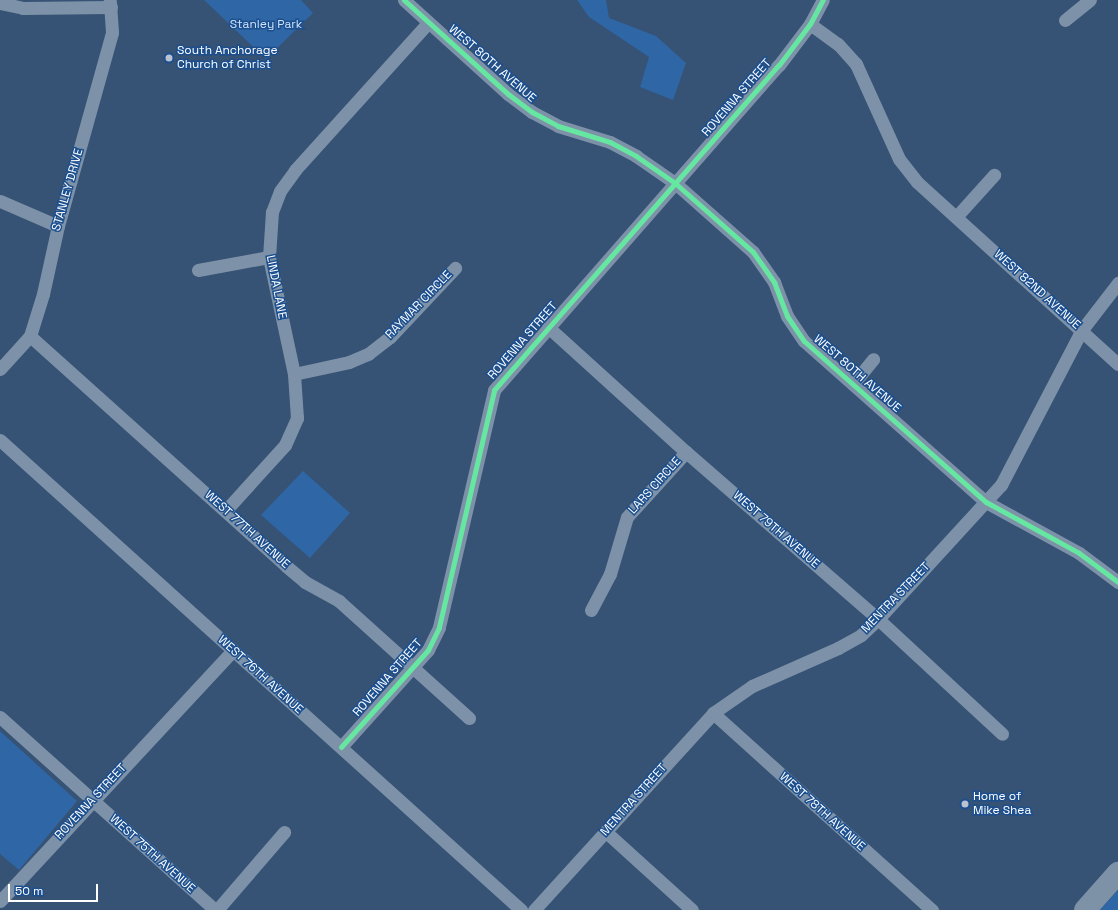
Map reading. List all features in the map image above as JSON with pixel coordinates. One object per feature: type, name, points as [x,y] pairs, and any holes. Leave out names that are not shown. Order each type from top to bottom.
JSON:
[{"type":"highway","points":[[1085,910],[1118,873]]},
{"type":"street","name":"WEST 80TH AVENUE","points":[[404,0],[532,112],[558,126],[610,142],[636,156],[675,183],[753,252],[774,282],[787,316],[804,340],[986,502],[1079,553],[1118,582]]},
{"type":"street","name":"ROVENNA STREET","points":[[341,747],[428,650],[439,627],[494,390],[779,65],[810,24],[823,0]]},
{"type":"street","points":[[1065,20],[1090,0]]},
{"type":"street","points":[[0,3],[23,8],[111,3]]},
{"type":"street","name":"STANLEY DRIVE","points":[[0,369],[30,336],[43,294],[58,226],[112,32],[111,3]]},
{"type":"street","name":"LINDA LANE","points":[[226,510],[285,445],[293,430],[297,418],[294,374],[269,257],[272,212],[280,190],[295,170],[428,22]]},
{"type":"street","name":"WEST 82ND AVENUE","points":[[810,24],[838,44],[856,64],[899,159],[917,182],[1118,364]]},
{"type":"street","points":[[956,216],[994,175]]},
{"type":"street","points":[[0,201],[58,226]]},
{"type":"street","points":[[198,270],[269,257]]},
{"type":"street","name":"RAYMAR CIRCLE","points":[[294,374],[349,362],[368,354],[390,337],[455,268]]},
{"type":"street","name":"MENTRA STREET","points":[[534,910],[713,713],[752,686],[838,648],[861,635],[878,619],[1001,484],[1081,331],[1118,283]]},
{"type":"street","name":"WEST 79TH AVENUE","points":[[548,327],[686,452],[878,619],[1002,734]]},
{"type":"street","name":"WEST 77TH AVENUE","points":[[30,336],[226,510],[286,566],[305,582],[339,601],[469,718]]},
{"type":"street","points":[[854,384],[873,359]]},
{"type":"street","name":"WEST 76TH AVENUE","points":[[0,440],[232,651],[341,747],[521,910]]},
{"type":"street","name":"LARS CIRCLE","points":[[591,610],[610,574],[627,516],[686,452]]},
{"type":"street","name":"ROVENNA STREET","points":[[0,901],[91,800],[232,651]]},
{"type":"street","name":"WEST 78TH AVENUE","points":[[713,713],[932,910]]},
{"type":"street","name":"WEST 75TH AVENUE","points":[[0,717],[91,800],[216,910]]},
{"type":"street","points":[[216,910],[284,832]]},
{"type":"street","points":[[606,832],[692,910]]},
{"type":"green space","name":"Stanley Park","points":[[204,0],[301,0],[313,13],[266,59]]},
{"type":"green space","points":[[577,0],[606,0],[609,18],[656,36],[686,63],[673,100],[640,87],[649,57],[589,17]]},
{"type":"green space","points":[[303,471],[350,513],[310,558],[261,515]]},
{"type":"green space","points":[[0,731],[77,801],[19,870],[0,854]]},
{"type":"green space","points":[[1118,890],[1118,910],[1100,910]]},
{"type":"cycle path","points":[[404,0],[508,94],[532,112],[558,126],[610,142],[636,156],[675,183],[753,252],[774,282],[787,316],[804,341],[986,502],[1079,553],[1118,582]]},
{"type":"cycle path","points":[[341,747],[428,650],[439,627],[494,390],[779,65],[810,24],[823,0]]},
{"type":"place","name":"South Anchorage Church of Christ","points":[[169,58]]},
{"type":"place","name":"Home of Mike Shea","points":[[965,804]]}]
